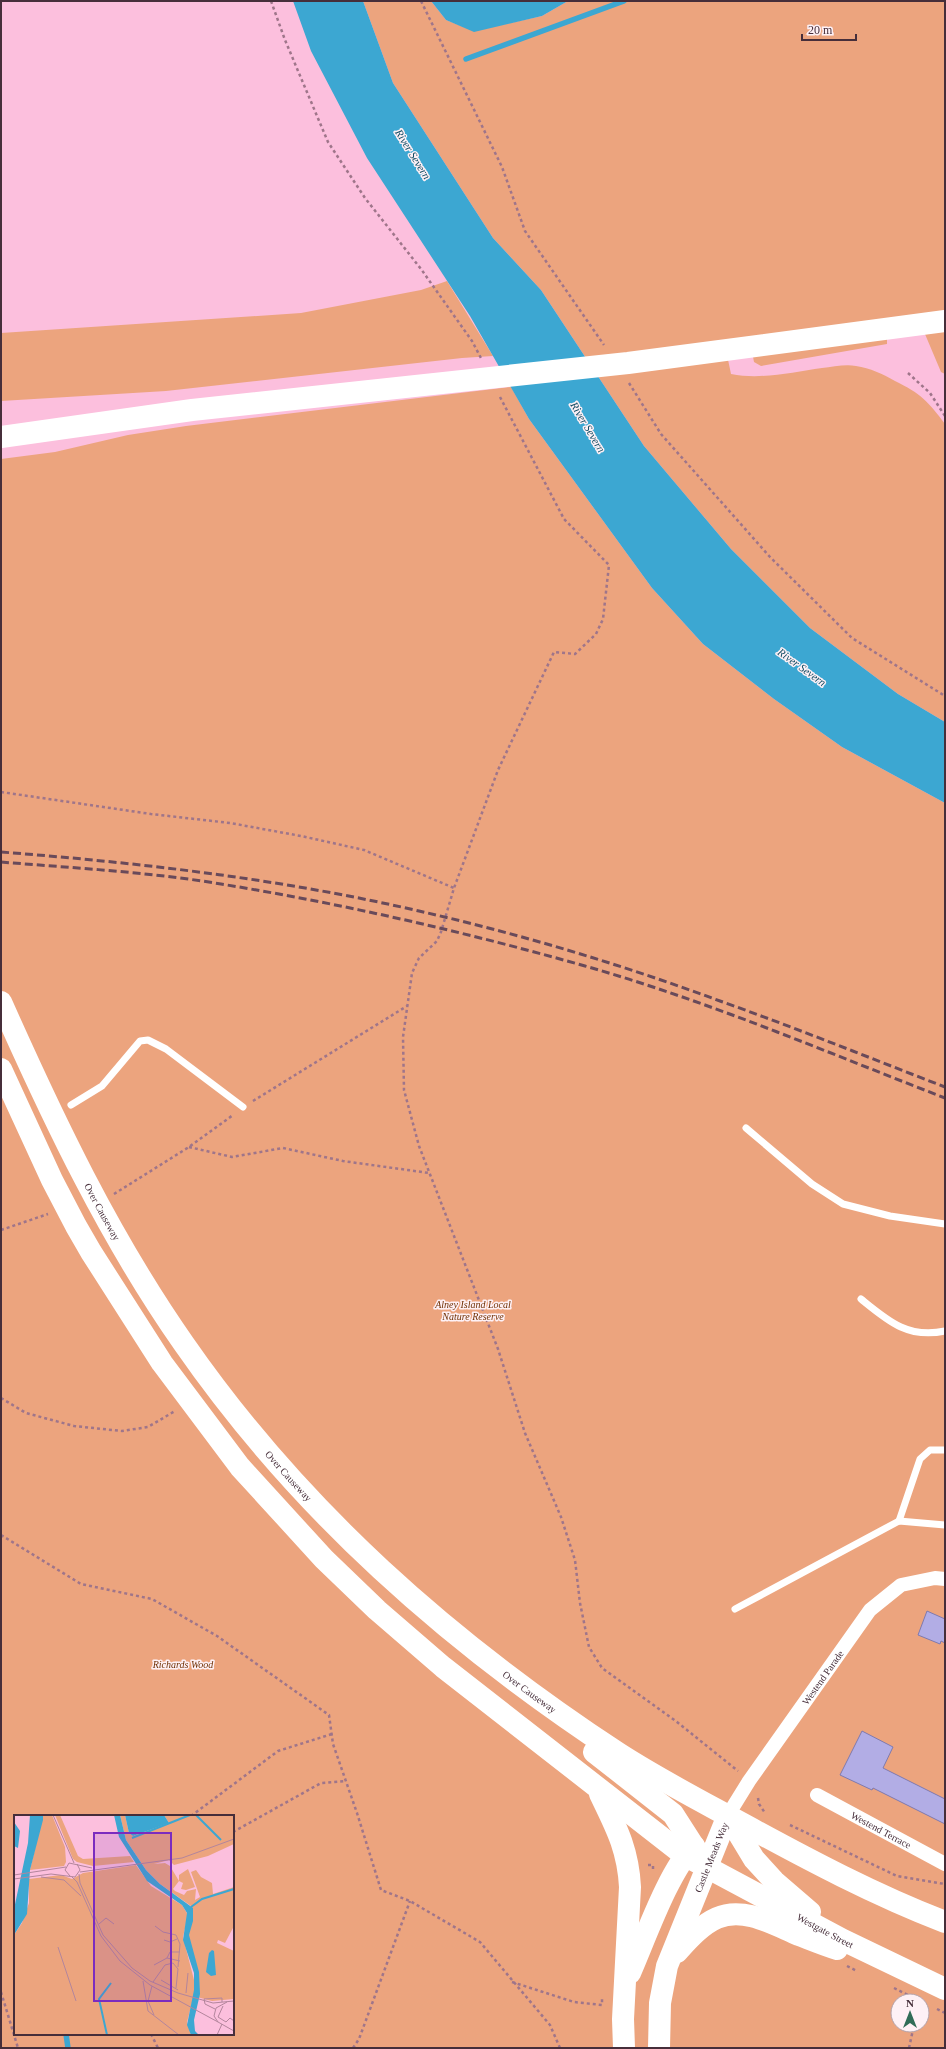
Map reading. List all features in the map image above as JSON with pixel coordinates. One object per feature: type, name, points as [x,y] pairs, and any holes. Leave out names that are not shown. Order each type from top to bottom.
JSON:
[{"type":"main road","points":[[1,437],[40,430],[192,410],[628,363],[945,320]]},
{"type":"main road","points":[[1,425],[40,430]]},
{"type":"main road","name":"Over Causeway","points":[[1,1002],[47,1105],[117,1241],[182,1342],[214,1386],[284,1470],[345,1535],[386,1575],[463,1642],[507,1675],[621,1754],[728,1815]]},
{"type":"main road","points":[[1,1069],[52,1180],[91,1252],[162,1363],[240,1467],[324,1559],[377,1610],[443,1667],[598,1789],[689,1850],[707,1868]]},
{"type":"main road","points":[[191,1402],[214,1386]]},
{"type":"main road","points":[[507,1675],[531,1703],[673,1814],[689,1850]]},
{"type":"main road","name":"Castle Meads Way","points":[[598,1789],[622,1840],[629,1873],[630,1887],[624,1986],[624,2048]]},
{"type":"main road","points":[[728,1815],[812,1862],[868,1890],[945,1922]]},
{"type":"main road","points":[[728,1815],[754,1860],[797,1902],[843,1940]]},
{"type":"main road","name":"Castle Meads Way","points":[[624,1986],[689,1850],[728,1815]]},
{"type":"main road","name":"Castle Meads Way","points":[[659,2048],[660,2003],[666,1966],[728,1815]]},
{"type":"main road","name":"Westgate Street","points":[[707,1868],[843,1940],[945,1989]]},
{"type":"main road","points":[[666,1966],[688,1939],[717,1918],[729,1916],[767,1920],[798,1935],[853,1956],[875,1955]]},
{"type":"street","name":"Westend Parade","points":[[728,1815],[749,1781],[870,1610],[901,1585],[935,1578],[945,1580]]},
{"type":"street","name":"Westend Terrace","points":[[817,1795],[945,1864]]},
{"type":"lane","points":[[70,1105],[102,1086],[140,1041],[148,1040],[166,1050],[243,1107]]},
{"type":"lane","points":[[746,1128],[812,1184],[843,1204],[890,1216],[945,1224]]},
{"type":"lane","points":[[861,1299],[887,1320],[908,1331],[931,1334],[945,1331]]},
{"type":"lane","points":[[900,1521],[920,1459],[930,1450],[945,1450]]},
{"type":"lane","points":[[735,1609],[900,1521],[945,1525]]},
{"type":"path","points":[[271,1],[285,40],[328,142],[365,198],[421,269],[472,341],[483,362]]},
{"type":"path","points":[[908,373],[930,393],[945,416]]},
{"type":"path","points":[[497,390],[564,519],[609,565],[603,619],[596,634],[575,654],[554,652],[498,770],[454,888],[442,932],[437,941],[419,958],[412,973],[403,1037],[404,1090],[419,1146],[498,1349],[525,1433],[561,1517],[575,1560],[580,1603],[589,1647],[602,1668],[723,1757],[749,1781],[757,1791],[759,1804],[766,1813]]},
{"type":"path","points":[[1,792],[151,814],[230,823],[300,836],[364,850],[454,888]]},
{"type":"path","points":[[112,1194],[146,1175],[189,1147],[243,1107],[408,1006]]},
{"type":"path","points":[[189,1147],[232,1157],[283,1148],[343,1161],[430,1173]]},
{"type":"path","points":[[1,1230],[49,1213]]},
{"type":"path","points":[[1,1398],[26,1413],[74,1426],[122,1431],[148,1427],[191,1402]]},
{"type":"path","points":[[1,1535],[81,1584],[152,1599],[217,1636],[329,1715],[333,1744],[381,1890],[410,1901],[480,1942],[550,2025],[560,2048]]},
{"type":"path","points":[[192,1815],[278,1751],[332,1734]]},
{"type":"path","points":[[234,1831],[321,1783],[346,1781]]},
{"type":"path","points":[[786,1823],[898,1876],[945,1884]]},
{"type":"path","points":[[354,2048],[359,2039],[410,1901]]},
{"type":"path","points":[[512,1981],[574,2002],[602,2005],[603,1994]]},
{"type":"path","points":[[1,1992],[14,2035]]},
{"type":"path","points":[[909,2048],[912,2033]]},
{"type":"path","points":[[14,2035],[18,2048]]},
{"type":"path","points":[[152,2035],[158,2048]]},
{"type":"green space","points":[[363,1],[431,1],[446,20],[474,31],[542,16],[568,1],[945,1],[945,374],[941,372],[922,327],[887,331],[887,344],[761,366],[754,362],[751,346],[726,350],[731,374],[742,376],[777,375],[843,365],[852,365],[871,370],[904,385],[918,394],[929,404],[945,424],[945,722],[898,694],[810,628],[731,549],[644,446],[541,290],[493,238],[393,83]]},
{"type":"green space","points":[[447,281],[493,356],[462,358],[166,391],[1,401],[1,333],[301,313],[421,290]]},
{"type":"green space","name":"Alney Island Local Nature Reserve","points":[[511,387],[529,419],[652,588],[703,644],[774,699],[842,747],[945,803],[945,2048],[1,2048],[1,459],[55,452],[128,435],[186,426]]},
{"type":"water","name":"River Severn","points":[[293,1],[363,1],[393,83],[493,238],[541,290],[644,446],[731,549],[810,628],[898,694],[945,722],[945,803],[842,747],[774,699],[703,644],[652,588],[529,419],[470,316],[367,158],[311,51]]},
{"type":"water","points":[[431,1],[568,1],[542,16],[474,32],[446,20]]},
{"type":"building","points":[[927,1611],[945,1619],[945,1643],[941,1641],[940,1644],[918,1635]]},
{"type":"building","points":[[862,1731],[893,1747],[883,1768],[945,1799],[945,1824],[873,1788],[872,1790],[840,1775]]},
{"type":"waterway","points":[[466,59],[624,1]]},
{"type":"waterway","points":[[66,2035],[68,2048]]},
{"type":"railway","points":[[1,852],[106,861],[263,881],[367,900],[457,920],[571,951],[646,975],[777,1022],[945,1087]]},
{"type":"railway","points":[[1,862],[139,873],[221,884],[313,900],[450,930],[585,966],[676,995],[722,1011],[945,1098]]},
{"type":"park label","name":"Richards Wood","points":[[183,1664]]}]
